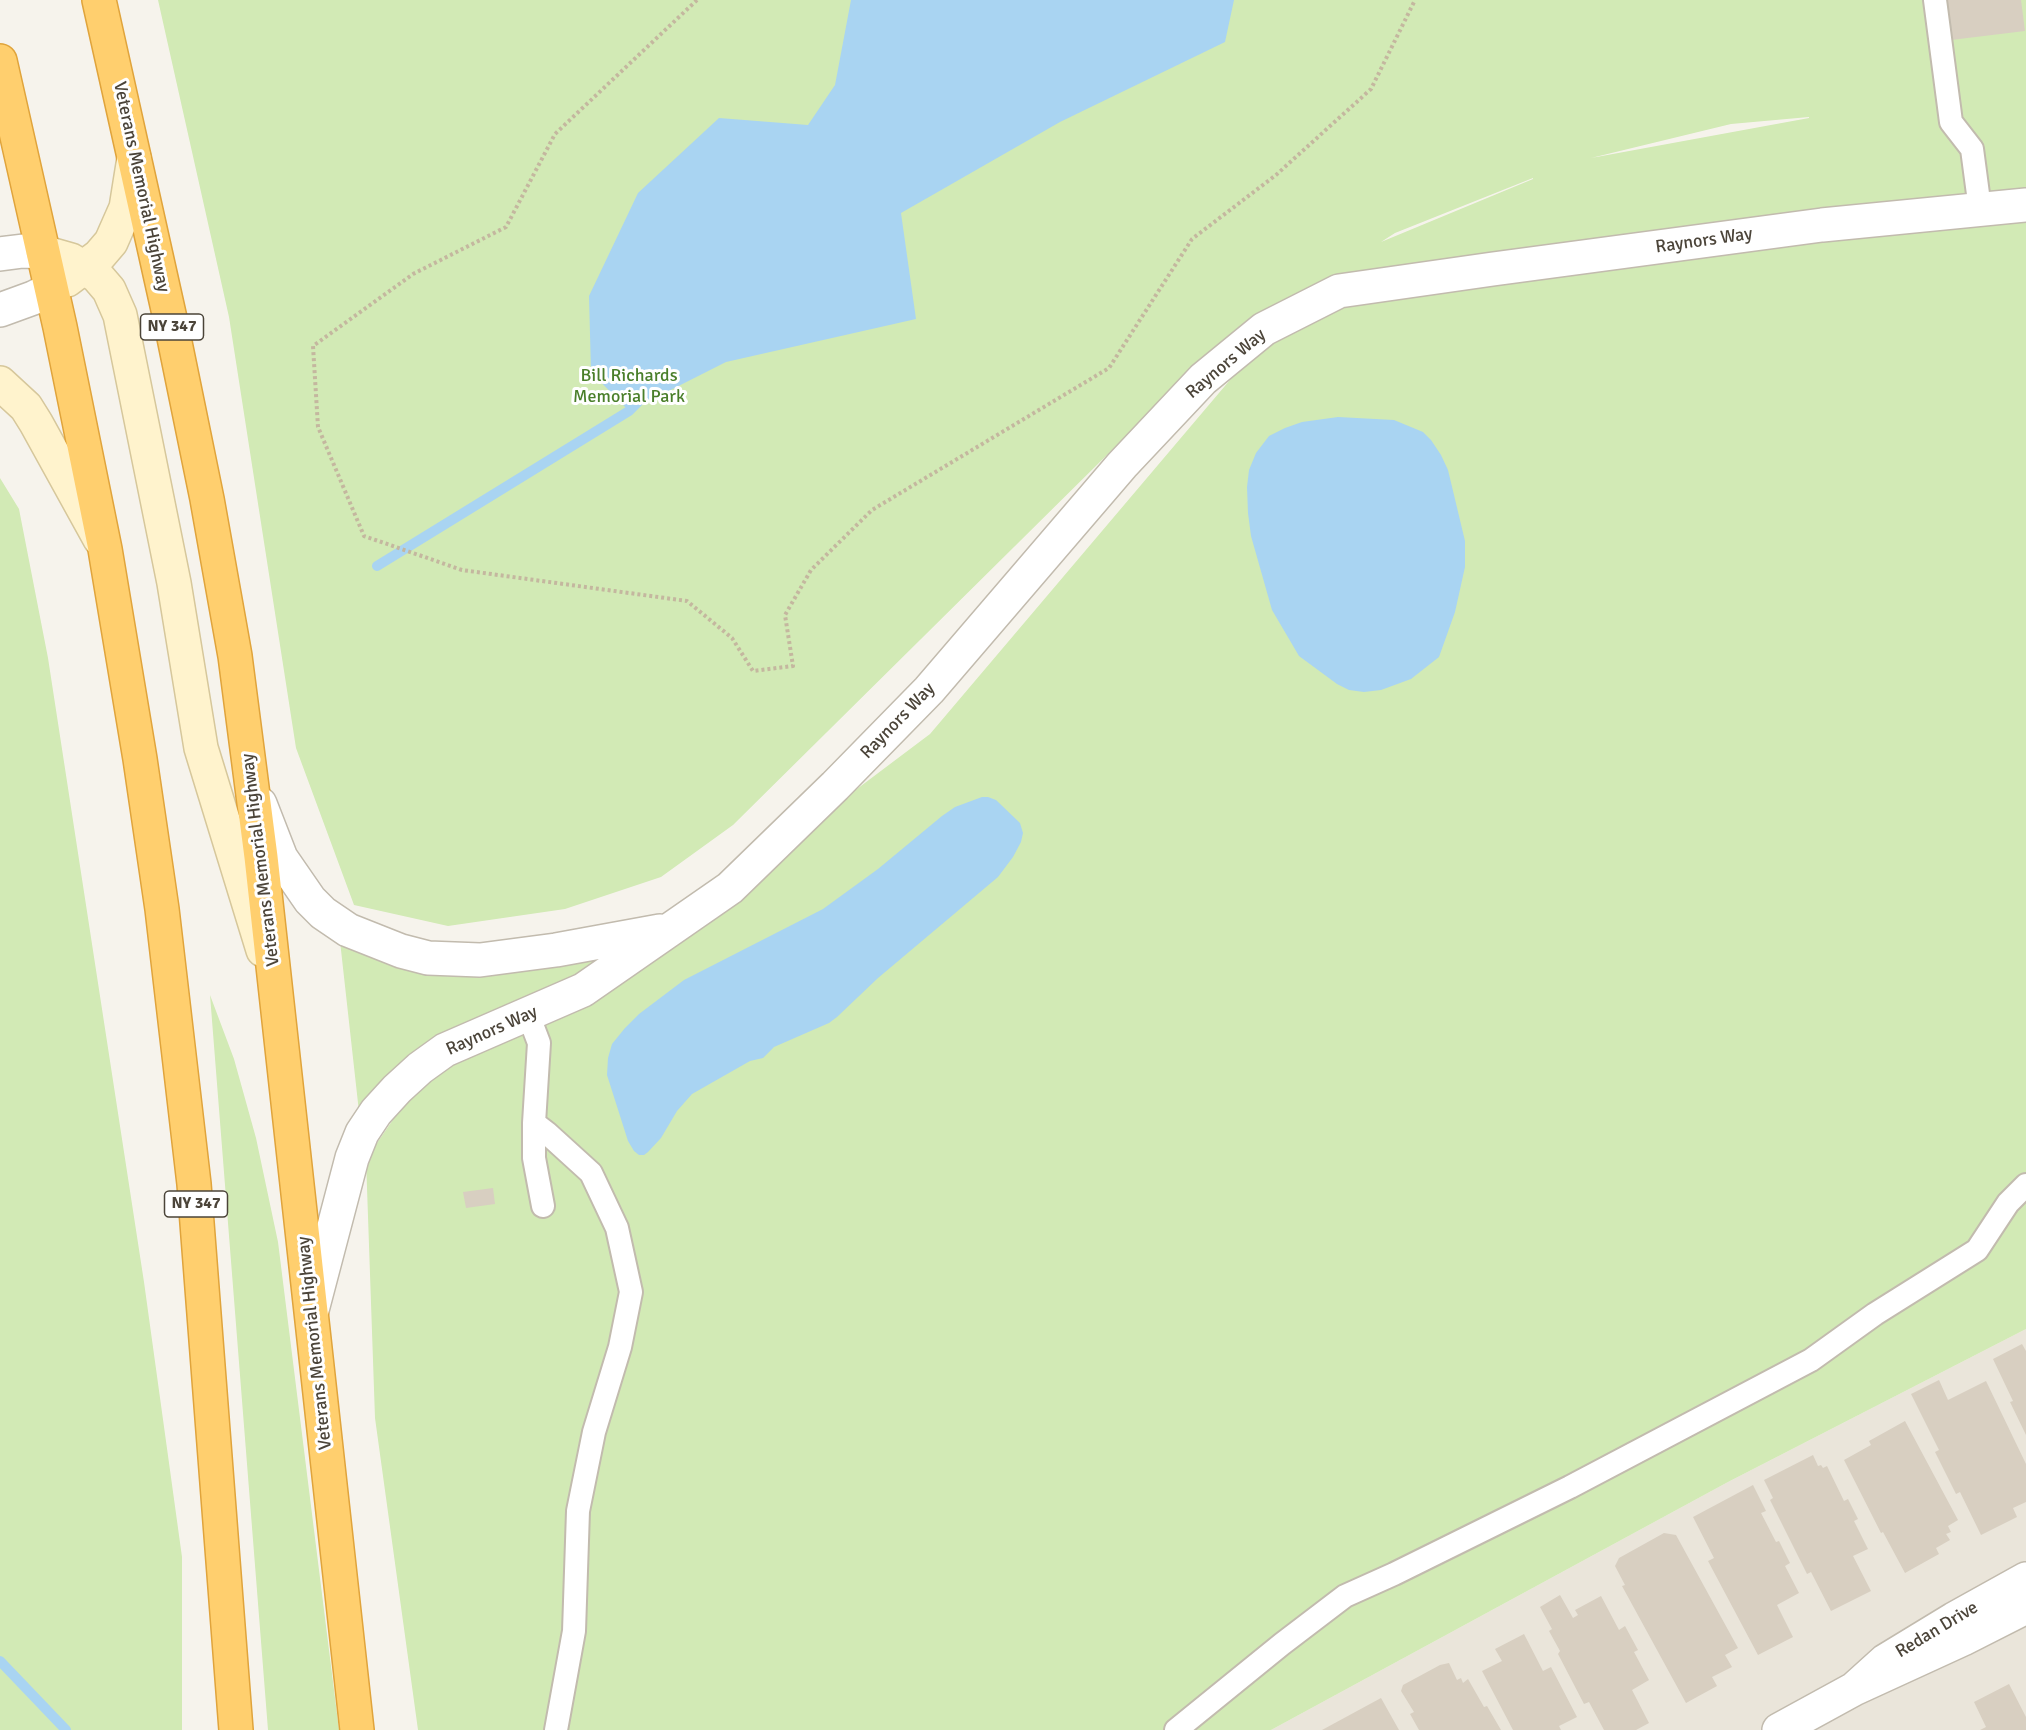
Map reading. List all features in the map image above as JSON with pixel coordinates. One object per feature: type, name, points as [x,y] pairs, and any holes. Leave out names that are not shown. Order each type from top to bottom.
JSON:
[{"type":"highway","name":"Veterans Memorial Highway","points":[[99,0],[135,153],[207,499],[235,656],[276,992],[357,1730]]},
{"type":"highway","name":"NY 347","points":[[0,61],[51,289],[105,549],[162,909],[195,1184],[236,1730]]},
{"type":"street","points":[[0,310],[51,289],[99,256],[111,242],[120,226],[126,208],[135,153]]},
{"type":"street","name":"Raynors Way","points":[[311,1311],[352,1158],[362,1133],[376,1112],[397,1089],[445,1050],[583,990],[730,888],[929,690],[1138,447],[1203,379],[1264,330],[1339,291],[1746,235],[2026,205]]},
{"type":"street","points":[[0,254],[23,251],[43,252],[71,260],[85,267],[97,276],[109,290],[120,315],[174,583],[201,748],[276,992]]},
{"type":"street","points":[[0,383],[26,407],[105,549]]},
{"type":"street","name":"Raynors Way","points":[[252,784],[281,858],[310,900],[323,913],[348,930],[401,951],[428,958],[480,960],[556,950],[673,928]]},
{"type":"street","name":"Redan Drive","points":[[1854,1689],[1885,1661],[2026,1579]]},
{"type":"street","name":"Redan Drive","points":[[1779,1730],[1854,1689],[1953,1644],[2026,1607]]},
{"type":"lane","points":[[1935,0],[1951,122],[1972,149],[1980,209]]},
{"type":"lane","points":[[528,1014],[539,1042],[534,1158],[543,1206]]},
{"type":"lane","points":[[534,1123],[547,1132],[591,1173],[617,1228],[631,1292],[620,1347],[594,1432],[578,1511],[574,1630],[556,1730]]},
{"type":"lane","points":[[1176,1730],[1345,1596],[1559,1492],[1810,1360],[1875,1314],[1977,1250],[2008,1203],[2026,1185]]},
{"type":"path","points":[[697,0],[555,134],[506,227],[413,274],[313,346],[318,428],[364,536],[462,570],[687,601],[732,638],[753,671],[793,666],[786,615],[811,570],[872,510],[1109,368],[1192,239],[1276,175],[1371,89],[1415,0]]},
{"type":"shaded area","points":[[2026,1329],[2026,1730],[1271,1730],[1728,1482]]},
{"type":"green space","name":"Bill Richards Memorial Park","points":[[158,0],[2026,0],[2026,1329],[1728,1482],[1271,1730],[418,1730],[375,1418],[366,1159],[414,1089],[494,1035],[587,992],[930,734],[1302,295],[1203,360],[733,825],[661,877],[565,909],[448,926],[354,905],[296,748],[229,317]],"holes":[[[1809,118],[1591,158],[1731,124]],[[1533,179],[1381,242],[1395,233]]]},
{"type":"green space","points":[[0,478],[19,509],[48,658],[144,1282],[182,1557],[182,1730],[0,1730]]},
{"type":"green space","points":[[340,941],[617,952],[360,1121]]},
{"type":"green space","points":[[210,995],[234,1059],[256,1138],[278,1242],[339,1730],[268,1730]]},
{"type":"water","points":[[851,0],[1234,0],[1225,42],[1060,122],[901,213],[916,319],[726,362],[629,411],[591,372],[589,296],[638,193],[719,118],[808,125],[835,85]]},
{"type":"water","points":[[1338,417],[1394,420],[1423,432],[1441,455],[1448,470],[1465,541],[1465,567],[1455,612],[1439,657],[1411,679],[1381,690],[1364,692],[1349,690],[1299,656],[1272,610],[1251,536],[1247,487],[1249,470],[1256,453],[1269,436],[1285,428],[1302,422]]},
{"type":"water","points":[[982,797],[996,800],[1020,823],[1023,833],[1013,857],[998,877],[878,978],[837,1017],[829,1023],[774,1047],[763,1058],[750,1061],[692,1094],[677,1111],[661,1138],[648,1152],[639,1155],[634,1151],[628,1141],[607,1075],[612,1044],[625,1028],[639,1014],[684,980],[823,909],[878,869],[942,816],[955,807]]},
{"type":"building","points":[[1947,0],[2021,0],[2025,31],[1951,40]]},
{"type":"building","points":[[493,1188],[495,1204],[466,1208],[463,1192]]},
{"type":"building","points":[[2022,1344],[2026,1351],[2026,1435],[1993,1359]]},
{"type":"building","points":[[1939,1380],[1948,1400],[1986,1381],[2026,1464],[2026,1502],[2013,1508],[2017,1517],[1981,1535],[1960,1492],[1956,1494],[1935,1452],[1939,1450],[1911,1394]]},
{"type":"building","points":[[1905,1421],[1958,1520],[1948,1526],[1951,1532],[1946,1534],[1950,1540],[1936,1548],[1939,1554],[1905,1573],[1883,1532],[1881,1533],[1844,1460],[1871,1445],[1869,1441]]},
{"type":"building","points":[[1813,1455],[1818,1466],[1821,1465],[1823,1468],[1827,1466],[1844,1501],[1848,1499],[1858,1519],[1854,1521],[1868,1549],[1853,1556],[1871,1591],[1831,1611],[1811,1572],[1807,1574],[1770,1500],[1773,1498],[1764,1480]]},
{"type":"building","points":[[1753,1485],[1766,1511],[1761,1513],[1790,1563],[1785,1566],[1799,1593],[1777,1605],[1793,1637],[1758,1655],[1708,1561],[1714,1558],[1693,1517]]},
{"type":"building","points":[[1664,1533],[1676,1535],[1738,1648],[1725,1655],[1732,1667],[1712,1677],[1717,1686],[1686,1703],[1622,1586],[1625,1585],[1615,1566],[1619,1558]]},
{"type":"building","points":[[1560,1595],[1573,1618],[1578,1615],[1575,1610],[1601,1596],[1619,1630],[1625,1626],[1638,1650],[1634,1652],[1649,1680],[1632,1690],[1649,1723],[1636,1730],[1604,1730],[1589,1702],[1584,1704],[1558,1654],[1560,1651],[1549,1631],[1552,1629],[1540,1607]]},
{"type":"building","points":[[1524,1634],[1543,1671],[1551,1667],[1577,1717],[1559,1726],[1561,1730],[1513,1730],[1482,1671],[1502,1661],[1495,1649]]},
{"type":"building","points":[[1449,1663],[1457,1680],[1461,1678],[1463,1683],[1468,1679],[1501,1730],[1419,1730],[1410,1714],[1414,1712],[1401,1691],[1403,1685],[1440,1665]]},
{"type":"building","points":[[2009,1684],[2026,1717],[2026,1730],[1980,1730],[1986,1727],[1974,1702]]},
{"type":"building","points":[[1381,1698],[1399,1730],[1322,1730]]},
{"type":"waterway","points":[[377,566],[629,411],[638,402]]},
{"type":"waterway","points":[[0,1661],[66,1730]]}]
